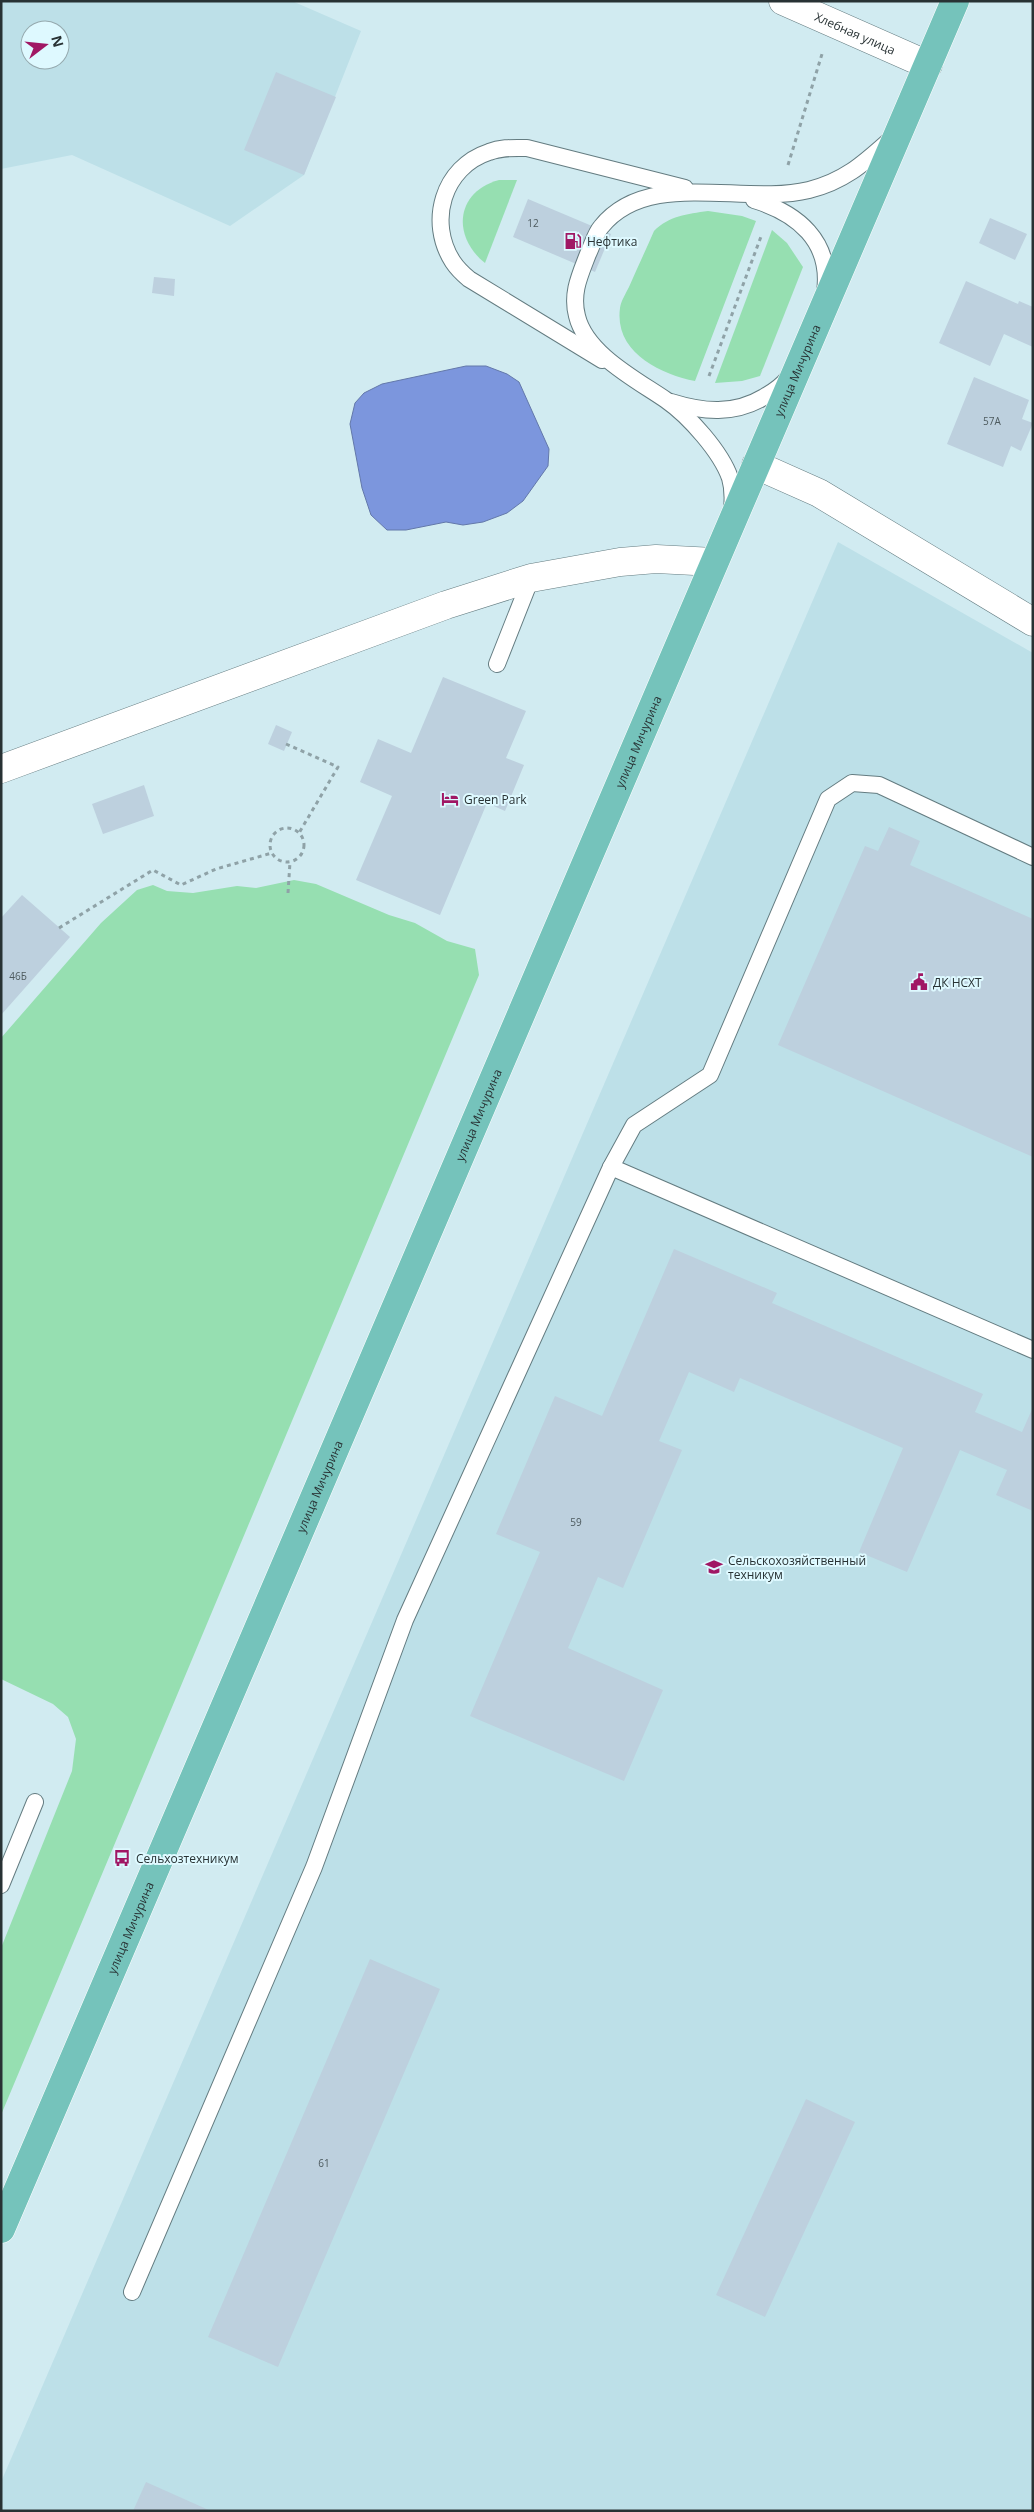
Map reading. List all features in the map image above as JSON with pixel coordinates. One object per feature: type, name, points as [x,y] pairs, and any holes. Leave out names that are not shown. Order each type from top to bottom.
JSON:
[{"type":"main road","name":"улица Мичурина","points":[[1,2228],[955,1]]},
{"type":"street","name":"Хлебная улица","points":[[783,1],[928,65]]},
{"type":"street","points":[[756,465],[819,493],[1033,622]]},
{"type":"street","points":[[1,769],[446,605],[531,578],[620,562],[656,560],[714,562]]},
{"type":"lane","points":[[618,370],[584,331],[577,318],[574,302],[576,286],[599,228],[614,213],[630,201],[650,195],[704,193],[737,196],[785,195],[830,184],[848,176],[899,132]]},
{"type":"lane","points":[[704,193],[527,148],[505,147],[488,152],[470,161],[456,174],[444,194],[439,216],[440,230],[453,263],[469,279],[666,400],[691,424],[720,458],[730,478],[732,492],[730,526]]},
{"type":"lane","points":[[737,196],[773,207],[798,220],[807,229],[814,239],[824,265],[826,283],[822,310]]},
{"type":"lane","points":[[666,400],[693,409],[711,411],[743,406],[774,392],[785,382],[802,359]]},
{"type":"lane","points":[[497,664],[531,578]]},
{"type":"lane","points":[[132,2292],[314,1867],[405,1620],[611,1167],[634,1125],[710,1075],[828,799],[852,783],[879,785],[1033,857]]},
{"type":"lane","points":[[611,1167],[1033,1350]]},
{"type":"lane","points":[[1,1885],[35,1802]]},
{"type":"path","points":[[286,744],[338,767],[298,833]]},
{"type":"path","points":[[292,829],[298,833],[303,839],[302,854],[290,862],[282,862],[272,853],[272,838],[277,832],[292,829]]},
{"type":"path","points":[[60,928],[153,870],[181,885],[216,869],[272,853]]},
{"type":"path","points":[[288,893],[290,862]]},
{"type":"shaded area","points":[[1,1],[292,1],[361,31],[304,175],[230,226],[72,155],[1,169]]},
{"type":"shaded area","name":"Сельскохозяйственный техникум","points":[[838,542],[1033,653],[1033,2511],[1,2511],[1,2482]]},
{"type":"green space","points":[[499,180],[517,180],[485,263],[474,252],[467,241],[463,228],[463,216],[474,194],[484,186]]},
{"type":"green space","points":[[708,211],[742,216],[756,221],[695,381],[681,378],[654,366],[632,349],[624,337],[620,323],[620,308],[654,231],[672,219]]},
{"type":"green space","points":[[772,230],[787,243],[803,267],[760,376],[742,381],[715,383]]},
{"type":"green space","points":[[294,880],[316,884],[389,915],[415,923],[447,941],[475,949],[479,975],[1,2115],[1,1948],[72,1771],[76,1739],[68,1717],[53,1704],[1,1679],[1,1038],[101,923],[137,890],[153,885],[167,891],[193,893],[237,886],[256,888]]},
{"type":"water","points":[[466,366],[486,366],[507,374],[519,382],[549,449],[548,466],[523,501],[507,513],[483,522],[463,525],[446,522],[406,530],[387,530],[371,515],[362,488],[350,424],[355,403],[364,393],[382,384]]},
{"type":"building","points":[[276,72],[336,97],[304,175],[244,150]]},
{"type":"building","points":[[528,199],[611,234],[595,272],[513,237]]},
{"type":"building","points":[[990,218],[1027,234],[1015,260],[979,243]]},
{"type":"building","points":[[154,277],[175,279],[174,296],[152,293]]},
{"type":"building","points":[[966,281],[1018,304],[1019,301],[1033,307],[1033,347],[1004,334],[990,366],[939,343]]},
{"type":"building","points":[[974,377],[1029,400],[1022,419],[1033,423],[1021,451],[1011,446],[1003,467],[947,444]]},
{"type":"building","name":"Green Park","points":[[443,677],[526,711],[506,758],[524,765],[505,811],[487,803],[440,915],[356,880],[392,796],[360,782],[378,739],[411,753]]},
{"type":"building","points":[[276,725],[292,732],[284,751],[268,744]]},
{"type":"building","points":[[144,785],[154,816],[103,834],[92,804]]},
{"type":"building","name":"ДК НСХТ","points":[[889,827],[920,841],[910,865],[1033,919],[1033,1157],[778,1045],[865,846],[878,851]]},
{"type":"building","points":[[22,895],[70,937],[1,1015],[1,918]]},
{"type":"building","points":[[674,1249],[777,1293],[772,1303],[983,1394],[975,1412],[1022,1432],[1033,1407],[1033,1511],[996,1495],[1007,1470],[960,1450],[907,1572],[859,1552],[903,1448],[740,1378],[734,1392],[689,1372],[659,1441],[682,1450],[623,1588],[598,1577],[568,1648],[663,1690],[624,1781],[470,1716],[540,1552],[496,1534],[555,1396],[602,1416]]},
{"type":"building","points":[[370,1959],[440,1989],[278,2367],[208,2337]]},
{"type":"building","points":[[806,2099],[855,2122],[765,2317],[716,2295]]},
{"type":"building","points":[[146,2482],[211,2511],[133,2511]]},
{"type":"place","name":"Нефтика","points":[[573,241]]},
{"type":"place","name":"Green Park","points":[[450,799]]},
{"type":"place","name":"ДК НСХТ","points":[[919,982]]},
{"type":"place","name":"Сельскохозяйственный техникум","points":[[714,1567]]},
{"type":"place","name":"Сельхозтехникум","points":[[122,1858]]}]
